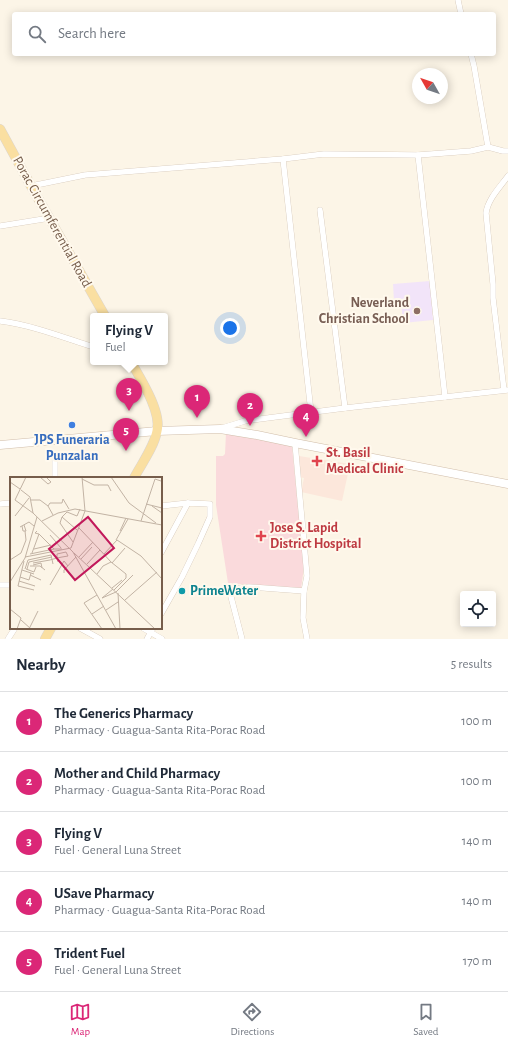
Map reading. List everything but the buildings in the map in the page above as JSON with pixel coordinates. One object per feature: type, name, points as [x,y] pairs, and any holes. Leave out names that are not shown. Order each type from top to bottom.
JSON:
[{"type":"main road","name":"Porac Circumferential Road","points":[[0,129],[103,313]]},
{"type":"main road","points":[[133,365],[156,412],[158,421],[157,431],[153,443],[135,477]]},
{"type":"main road","points":[[0,445],[157,431],[220,429],[508,484]]},
{"type":"main road","points":[[45,639],[50,629]]},
{"type":"street","points":[[458,0],[461,12]]},
{"type":"street","points":[[472,56],[488,147]]},
{"type":"street","points":[[31,186],[85,175],[283,159],[324,154],[418,154],[471,151],[488,147],[508,151]]},
{"type":"street","points":[[418,154],[445,397]]},
{"type":"street","points":[[283,159],[311,412]]},
{"type":"street","points":[[220,429],[245,421],[506,390],[493,298],[486,213],[487,206],[491,199],[508,176]]},
{"type":"street","points":[[320,210],[345,408]]},
{"type":"street","points":[[0,226],[50,218]]},
{"type":"street","points":[[0,321],[24,325],[54,333],[90,346]]},
{"type":"street","points":[[295,443],[307,576],[304,591],[303,618],[307,639]]},
{"type":"street","points":[[55,459],[55,477]]},
{"type":"street","points":[[162,506],[188,502],[210,504],[210,517],[182,577],[162,612]]},
{"type":"street","points":[[162,551],[188,502]]},
{"type":"street","points":[[0,504],[10,503]]},
{"type":"street","points":[[242,639],[230,593],[232,590],[249,587],[304,591]]},
{"type":"street","points":[[8,639],[13,629]]},
{"type":"street","points":[[82,629],[100,639]]},
{"type":"street","points":[[147,639],[152,630],[162,639]]},
{"type":"shaded area","name":"Neverland Christian School","points":[[430,281],[433,320],[403,323],[401,301],[394,301],[393,284]]},
{"type":"shaded area","name":"Jose S. Lapid District Hospital","points":[[226,433],[292,446],[304,567],[301,589],[228,583],[216,505],[216,456],[223,456],[225,454]]},
{"type":"shaded area","points":[[299,456],[350,464],[342,501],[301,492],[304,478],[299,477]]},
{"type":"place","name":"Neverland Christian School","points":[[417,311]]},
{"type":"place","name":"Flying V","points":[[129,411]]},
{"type":"place","name":"The Generics Pharmacy","points":[[197,418]]},
{"type":"place","name":"JPS Funeraria Punzalan","points":[[72,425]]},
{"type":"place","name":"Mother and Child Pharmacy","points":[[250,426]]},
{"type":"place","name":"USave Pharmacy","points":[[306,437]]},
{"type":"place","name":"Trident Fuel","points":[[126,451]]},
{"type":"place","name":"St. Basil Medical Clinic","points":[[317,461]]},
{"type":"place","name":"Jose S. Lapid District Hospital","points":[[261,536]]},
{"type":"place","name":"PrimeWater","points":[[182,591]]}]
